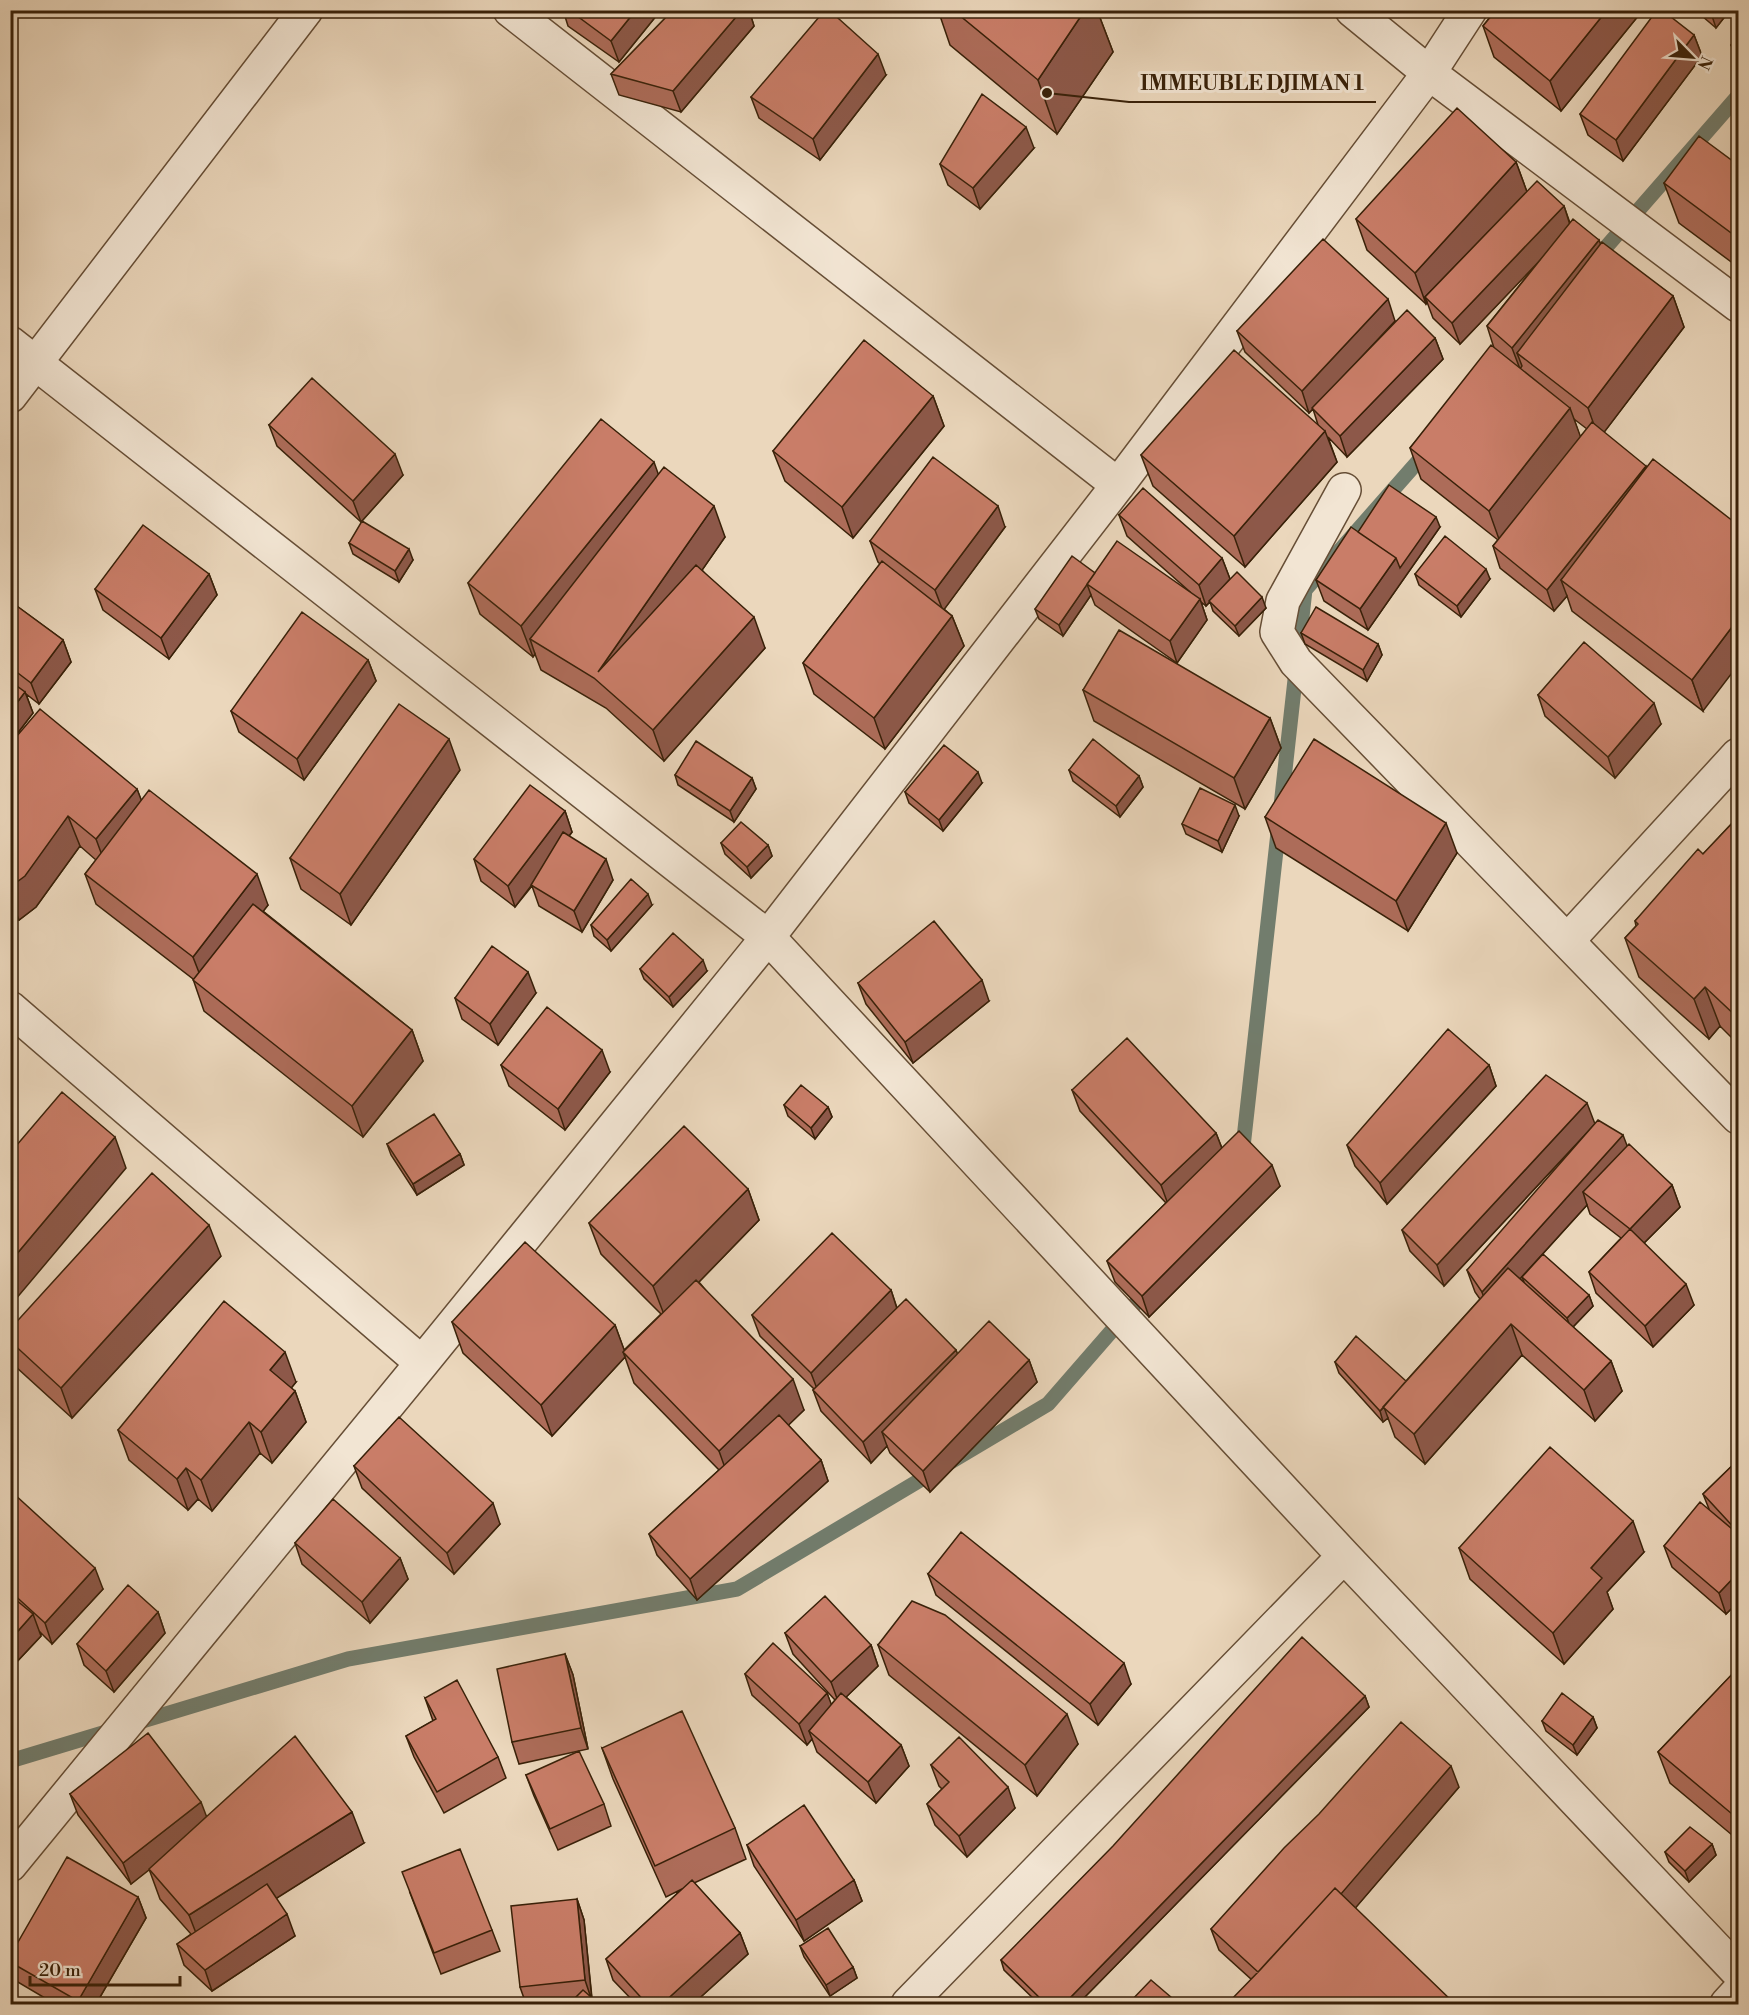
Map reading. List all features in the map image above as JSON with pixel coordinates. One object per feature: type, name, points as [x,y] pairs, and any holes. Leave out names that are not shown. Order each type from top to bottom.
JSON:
[{"type":"street","points":[[10,396],[306,10]]},
{"type":"street","points":[[510,10],[1119,485]]},
{"type":"street","points":[[1352,10],[1429,73],[1738,305]]},
{"type":"street","points":[[10,1865],[768,937],[1119,485],[1429,73],[1470,10]]},
{"type":"street","points":[[10,344],[768,937],[1344,1556],[1738,1972]]},
{"type":"street","points":[[1344,490],[1283,601],[1277,632],[1296,662],[1738,1117]]},
{"type":"street","points":[[1568,940],[1738,755]]},
{"type":"street","points":[[10,1008],[422,1363]]},
{"type":"street","points":[[908,2004],[1344,1556]]},
{"type":"street","points":[[1727,2004],[1738,1992]]},
{"type":"building","points":[[569,10],[636,10],[611,41]]},
{"type":"building","points":[[673,10],[742,10],[673,91],[611,74]]},
{"type":"building","points":[[825,10],[829,10],[878,54],[813,139],[751,97]]},
{"type":"building","points":[[953,10],[1085,10],[1038,80]]},
{"type":"building","points":[[1496,10],[1607,10],[1550,81],[1483,26]]},
{"type":"building","points":[[1657,10],[1662,10],[1694,35],[1616,140],[1580,114]]},
{"type":"building","points":[[1738,36],[1738,50],[1731,45]]},
{"type":"building","points":[[982,94],[1026,127],[973,188],[940,164]]},
{"type":"building","points":[[1457,108],[1516,162],[1415,273],[1356,219]]},
{"type":"building","points":[[1699,136],[1738,165],[1738,238],[1664,183]]},
{"type":"building","points":[[1537,181],[1564,206],[1452,323],[1425,297]]},
{"type":"building","points":[[1573,219],[1599,240],[1512,348],[1487,326]]},
{"type":"building","points":[[1323,239],[1388,299],[1302,391],[1237,331]]},
{"type":"building","points":[[1602,242],[1673,296],[1588,408],[1517,353]]},
{"type":"building","points":[[1407,310],[1435,338],[1340,436],[1312,408]]},
{"type":"building","points":[[864,340],[933,396],[842,507],[773,451]]},
{"type":"building","points":[[1491,345],[1570,408],[1489,511],[1410,448]]},
{"type":"building","points":[[1234,350],[1325,431],[1234,536],[1141,455]]},
{"type":"building","points":[[312,378],[395,454],[353,501],[269,425]]},
{"type":"building","points":[[601,419],[654,462],[521,626],[468,583]]},
{"type":"building","points":[[1592,422],[1646,466],[1547,590],[1493,546]]},
{"type":"building","points":[[933,457],[998,506],[935,590],[870,541]]},
{"type":"building","points":[[1653,459],[1738,525],[1738,619],[1692,680],[1561,580]]},
{"type":"building","points":[[664,467],[714,506],[598,672],[696,565],[754,617],[653,730],[594,678],[530,639]]},
{"type":"building","points":[[1389,485],[1436,517],[1400,568],[1396,558],[1358,532]]},
{"type":"building","points":[[1143,488],[1222,558],[1199,585],[1119,515]]},
{"type":"building","points":[[362,521],[409,549],[395,571],[349,543]]},
{"type":"building","points":[[143,525],[209,574],[161,638],[95,589]]},
{"type":"building","points":[[1351,527],[1396,558],[1360,609],[1316,580]]},
{"type":"building","points":[[1445,536],[1486,569],[1457,606],[1415,574]]},
{"type":"building","points":[[1117,541],[1200,599],[1170,641],[1087,584]]},
{"type":"building","points":[[1072,556],[1095,573],[1059,625],[1035,609]]},
{"type":"building","points":[[882,561],[952,616],[874,718],[803,663]]},
{"type":"building","points":[[1237,572],[1262,597],[1235,626],[1209,601]]},
{"type":"building","points":[[10,601],[63,640],[31,683],[10,667]]},
{"type":"building","points":[[1316,607],[1378,644],[1363,670],[1301,633]]},
{"type":"building","points":[[302,612],[368,660],[297,759],[231,711]]},
{"type":"building","points":[[1119,630],[1270,718],[1234,778],[1083,690]]},
{"type":"building","points":[[1584,642],[1654,703],[1608,757],[1538,695]]},
{"type":"building","points":[[10,681],[25,692],[10,712]]},
{"type":"building","points":[[399,704],[449,739],[340,894],[290,858]]},
{"type":"building","points":[[40,709],[137,789],[96,839],[68,816],[25,876],[10,887],[10,744]]},
{"type":"building","points":[[1093,739],[1139,776],[1116,806],[1069,770]]},
{"type":"building","points":[[1314,739],[1446,823],[1396,901],[1265,817]]},
{"type":"building","points":[[696,741],[752,778],[730,811],[675,775]]},
{"type":"building","points":[[944,745],[978,772],[939,820],[905,792]]},
{"type":"building","points":[[530,785],[565,811],[508,886],[474,859]]},
{"type":"building","points":[[1200,788],[1235,805],[1218,841],[1182,824]]},
{"type":"building","points":[[149,790],[257,874],[193,957],[85,874]]},
{"type":"building","points":[[1738,817],[1738,1018],[1705,987],[1694,999],[1625,938],[1638,924],[1635,921],[1698,849],[1703,854]]},
{"type":"building","points":[[741,822],[768,845],[747,867],[721,843]]},
{"type":"building","points":[[563,832],[606,859],[574,911],[531,885]]},
{"type":"building","points":[[631,879],[648,894],[607,940],[591,925]]},
{"type":"building","points":[[253,904],[412,1030],[352,1106],[193,980]]},
{"type":"building","points":[[934,921],[982,980],[905,1042],[858,983]]},
{"type":"building","points":[[673,933],[703,960],[669,997],[640,969]]},
{"type":"building","points":[[492,946],[528,972],[490,1024],[455,998]]},
{"type":"building","points":[[547,1007],[602,1050],[558,1109],[501,1065]]},
{"type":"building","points":[[1448,1029],[1489,1065],[1380,1183],[1347,1145]]},
{"type":"building","points":[[1127,1038],[1216,1133],[1161,1185],[1072,1090]]},
{"type":"building","points":[[1546,1075],[1587,1103],[1437,1265],[1402,1230]]},
{"type":"building","points":[[801,1085],[828,1107],[811,1128],[784,1105]]},
{"type":"building","points":[[62,1092],[115,1137],[10,1262],[10,1153]]},
{"type":"building","points":[[434,1114],[460,1154],[413,1184],[387,1144]]},
{"type":"building","points":[[1598,1120],[1623,1135],[1482,1292],[1467,1270]]},
{"type":"building","points":[[684,1126],[748,1189],[653,1286],[589,1223]]},
{"type":"building","points":[[1239,1131],[1272,1165],[1142,1296],[1107,1261]]},
{"type":"building","points":[[1629,1144],[1672,1185],[1630,1229],[1583,1192]]},
{"type":"building","points":[[152,1173],[209,1225],[61,1388],[10,1341],[10,1329]]},
{"type":"building","points":[[1630,1229],[1686,1284],[1645,1326],[1589,1272]]},
{"type":"building","points":[[832,1233],[891,1290],[811,1373],[752,1315]]},
{"type":"building","points":[[525,1242],[615,1325],[541,1405],[452,1322]]},
{"type":"building","points":[[1543,1254],[1589,1295],[1567,1318],[1522,1277]]},
{"type":"building","points":[[1508,1268],[1611,1361],[1584,1390],[1511,1324],[1414,1434],[1383,1407]]},
{"type":"building","points":[[696,1280],[793,1379],[719,1451],[623,1352]]},
{"type":"building","points":[[906,1299],[956,1350],[863,1442],[813,1390]]},
{"type":"building","points":[[224,1301],[285,1352],[270,1370],[295,1391],[261,1432],[249,1422],[201,1480],[186,1468],[177,1479],[118,1430]]},
{"type":"building","points":[[989,1321],[1029,1360],[923,1471],[882,1432]]},
{"type":"building","points":[[1356,1336],[1406,1381],[1380,1411],[1335,1362]]},
{"type":"building","points":[[779,1415],[821,1460],[690,1579],[649,1534]]},
{"type":"building","points":[[399,1417],[493,1503],[447,1553],[354,1466]]},
{"type":"building","points":[[1550,1447],[1633,1521],[1591,1568],[1602,1578],[1553,1633],[1459,1548]]},
{"type":"building","points":[[1738,1460],[1738,1532],[1703,1494]]},
{"type":"building","points":[[13,1493],[95,1568],[45,1623],[10,1591],[10,1496]]},
{"type":"building","points":[[333,1499],[400,1558],[362,1602],[295,1543]]},
{"type":"building","points":[[1700,1502],[1738,1534],[1738,1573],[1719,1593],[1664,1546]]},
{"type":"building","points":[[961,1532],[1124,1663],[1090,1704],[928,1574]]},
{"type":"building","points":[[128,1585],[158,1612],[106,1671],[77,1644]]},
{"type":"building","points":[[10,1595],[33,1614],[10,1640]]},
{"type":"building","points":[[825,1596],[871,1645],[831,1682],[785,1633]]},
{"type":"building","points":[[912,1601],[945,1615],[1067,1714],[1025,1765],[878,1645]]},
{"type":"building","points":[[1302,1637],[1365,1696],[1064,2004],[1046,2004],[1001,1960],[1113,1846]]},
{"type":"building","points":[[773,1643],[827,1693],[799,1724],[745,1674]]},
{"type":"building","points":[[565,1654],[581,1728],[512,1742],[497,1669]]},
{"type":"building","points":[[1738,1668],[1738,1819],[1658,1752]]},
{"type":"building","points":[[457,1680],[498,1757],[437,1792],[406,1736],[436,1719],[425,1698]]},
{"type":"building","points":[[841,1693],[901,1745],[868,1782],[809,1731]]},
{"type":"building","points":[[1562,1693],[1593,1717],[1573,1745],[1542,1721]]},
{"type":"building","points":[[682,1711],[735,1828],[655,1866],[602,1748]]},
{"type":"building","points":[[1401,1722],[1451,1766],[1341,1894],[1335,1888],[1258,1972],[1211,1929],[1284,1848],[1319,1814]]},
{"type":"building","points":[[148,1733],[201,1802],[123,1863],[70,1794]]},
{"type":"building","points":[[295,1736],[352,1812],[189,1915],[149,1869]]},
{"type":"building","points":[[959,1737],[1008,1787],[959,1836],[927,1804],[949,1782],[931,1765]]},
{"type":"building","points":[[579,1751],[604,1804],[550,1829],[526,1775]]},
{"type":"building","points":[[804,1805],[854,1880],[796,1920],[747,1845]]},
{"type":"building","points":[[1690,1827],[1712,1844],[1685,1871],[1665,1852]]},
{"type":"building","points":[[460,1849],[492,1930],[434,1953],[402,1872]]},
{"type":"building","points":[[67,1857],[138,1897],[78,2001],[10,1962],[10,1956]]},
{"type":"building","points":[[692,1880],[740,1933],[662,2004],[647,2004],[606,1959]]},
{"type":"building","points":[[267,1884],[287,1914],[205,1970],[177,1944]]},
{"type":"building","points":[[1335,1888],[1455,2004],[1227,2004]]},
{"type":"building","points":[[577,1899],[585,1980],[520,1987],[511,1906]]},
{"type":"building","points":[[828,1928],[853,1967],[826,1985],[800,1946]]},
{"type":"building","points":[[1151,1980],[1179,2004],[1128,2004]]},
{"type":"building","points":[[583,1990],[599,2004],[569,2004]]},
{"type":"building","points":[[268,1998],[307,2004],[267,2004]]},
{"type":"waterway","points":[[1594,261],[1738,96]]},
{"type":"waterway","points":[[1242,1156],[1305,590],[1428,450]]},
{"type":"waterway","points":[[10,1761],[348,1659],[737,1589],[1048,1404],[1149,1288]]},
{"type":"place","name":"IMMEUBLE DJIMAN 1","points":[[1047,93]]}]
